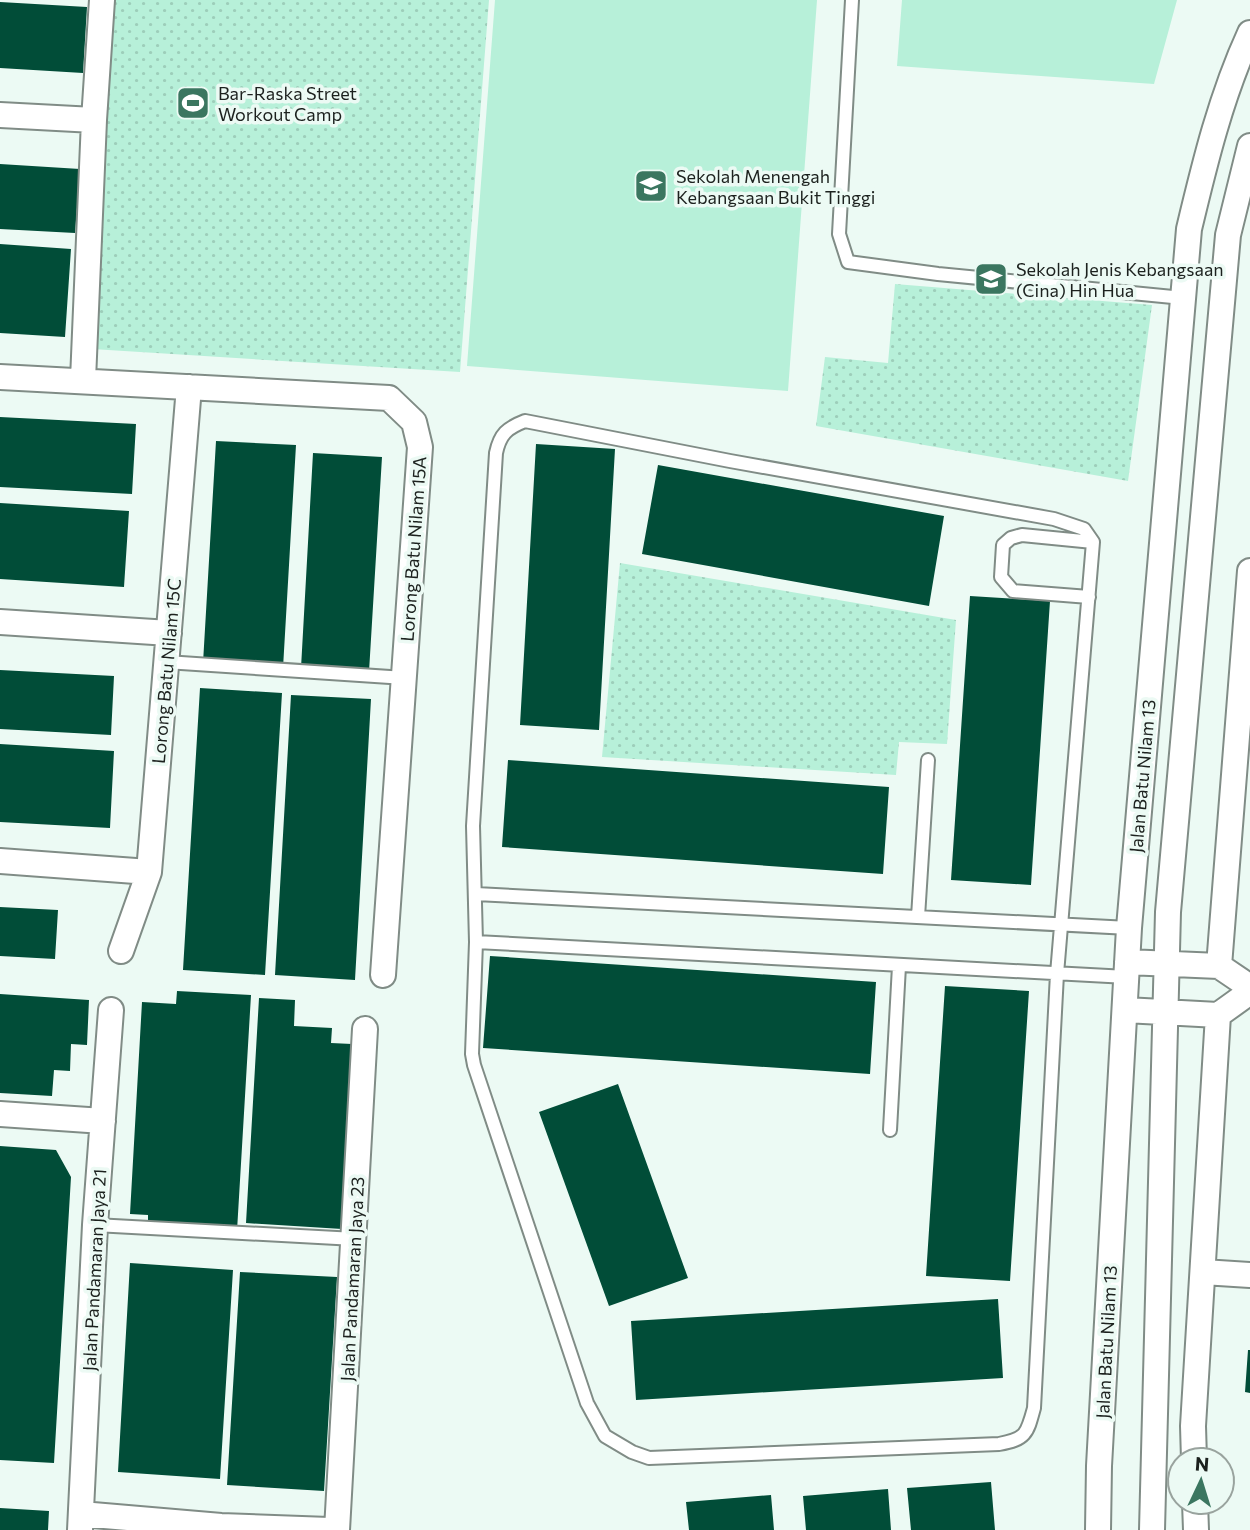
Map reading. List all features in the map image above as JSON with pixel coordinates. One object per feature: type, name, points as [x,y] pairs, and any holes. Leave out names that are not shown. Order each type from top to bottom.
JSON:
[{"type":"street","points":[[83,380],[102,0]]},
{"type":"street","name":"Jalan Batu Nilam 13","points":[[1098,1530],[1129,928],[1189,229],[1212,135],[1250,33]]},
{"type":"street","points":[[0,115],[94,120]]},
{"type":"street","points":[[1152,1530],[1168,912],[1228,235],[1250,146]]},
{"type":"street","name":"Lorong Batu Nilam 15A","points":[[0,377],[388,398],[414,422],[420,447],[383,975]]},
{"type":"street","name":"Lorong Batu Nilam 15C","points":[[121,951],[149,872],[189,387]]},
{"type":"street","points":[[1219,966],[1245,720],[1250,570]]},
{"type":"street","points":[[0,622],[169,633]]},
{"type":"street","points":[[0,861],[149,872]]},
{"type":"street","points":[[1125,1010],[1218,1015],[1250,989],[1219,966],[1167,963],[1127,969]]},
{"type":"street","name":"Jalan Pandamaran Jaya 21","points":[[81,1522],[96,1225],[111,1010]]},
{"type":"street","points":[[1194,1446],[1218,1015]]},
{"type":"street","name":"Jalan Pandamaran Jaya 23","points":[[337,1530],[365,1029]]},
{"type":"street","points":[[0,1114],[103,1121]]},
{"type":"street","points":[[1203,1272],[1250,1275]]},
{"type":"street","points":[[81,1522],[329,1530]]},
{"type":"lane","points":[[852,0],[839,234],[848,262],[937,274],[1182,298]]},
{"type":"lane","points":[[525,421],[1054,519],[1084,529],[1093,542],[1057,974],[1034,1395],[1028,1428],[1017,1441],[999,1444],[649,1458],[632,1452],[605,1436],[587,1403],[474,1065],[477,942],[473,826],[496,453],[499,440],[508,427],[525,421]]},
{"type":"lane","points":[[1089,597],[1013,591],[1001,577],[1003,545],[1022,534],[1093,542]]},
{"type":"lane","points":[[166,662],[405,678]]},
{"type":"lane","points":[[918,917],[928,760]]},
{"type":"lane","points":[[475,894],[1129,928]]},
{"type":"lane","points":[[477,942],[1057,974],[1127,969]]},
{"type":"lane","points":[[890,1130],[899,966]]},
{"type":"lane","points":[[96,1225],[355,1239]]},
{"type":"green space","points":[[110,0],[489,0],[460,372],[92,349]]},
{"type":"green space","name":"Sekolah Menengah Kebangsaan Bukit Tinggi","points":[[495,0],[817,0],[788,391],[467,366]]},
{"type":"green space","points":[[902,0],[1177,0],[1154,84],[897,66]]},
{"type":"green space","points":[[895,284],[1152,305],[1128,481],[816,426],[825,357],[888,363]]},
{"type":"green space","points":[[620,563],[956,620],[947,744],[899,742],[896,775],[602,757]]},
{"type":"building","points":[[0,2],[87,7],[83,73],[0,68]]},
{"type":"building","points":[[0,164],[80,169],[75,233],[0,229]]},
{"type":"building","points":[[0,244],[71,249],[65,337],[0,333]]},
{"type":"building","points":[[0,417],[136,424],[132,494],[0,487]]},
{"type":"building","points":[[216,441],[296,445],[283,668],[203,663]]},
{"type":"building","points":[[536,444],[615,449],[599,730],[520,725]]},
{"type":"building","points":[[313,453],[382,457],[369,672],[301,668]]},
{"type":"building","points":[[658,465],[944,516],[929,606],[642,554]]},
{"type":"building","points":[[0,503],[129,511],[124,587],[0,579]]},
{"type":"building","points":[[970,596],[1050,601],[1031,885],[951,880]]},
{"type":"building","points":[[0,670],[114,676],[111,735],[0,729]]},
{"type":"building","points":[[200,688],[282,693],[265,975],[183,970]]},
{"type":"building","points":[[291,695],[371,699],[355,980],[275,975]]},
{"type":"building","points":[[0,744],[114,751],[110,828],[0,822]]},
{"type":"building","points":[[508,760],[889,787],[883,874],[502,847]]},
{"type":"building","points":[[0,907],[58,910],[55,959],[0,956]]},
{"type":"building","points":[[490,956],[876,982],[870,1074],[483,1048]]},
{"type":"building","points":[[945,986],[1029,991],[1010,1281],[926,1276]]},
{"type":"building","points":[[177,991],[251,995],[237,1231],[148,1226],[148,1215],[130,1214],[142,1002],[176,1004]]},
{"type":"building","points":[[0,994],[89,1000],[87,1045],[71,1044],[70,1071],[54,1070],[52,1096],[0,1093]]},
{"type":"building","points":[[259,998],[295,1000],[294,1026],[332,1028],[331,1043],[352,1044],[342,1229],[246,1223]]},
{"type":"building","points":[[618,1084],[688,1278],[609,1306],[539,1112]]},
{"type":"building","points":[[0,1146],[56,1150],[71,1177],[54,1463],[0,1460]]},
{"type":"building","points":[[130,1263],[233,1270],[220,1479],[118,1472]]},
{"type":"building","points":[[240,1272],[337,1277],[324,1491],[227,1485]]},
{"type":"building","points":[[998,1299],[1003,1378],[636,1400],[631,1321]]},
{"type":"building","points":[[1250,1350],[1250,1393],[1245,1392]]},
{"type":"building","points":[[991,1482],[995,1530],[911,1530],[907,1488]]},
{"type":"building","points":[[888,1489],[891,1530],[806,1530],[803,1496]]},
{"type":"building","points":[[771,1495],[774,1530],[689,1530],[686,1502]]},
{"type":"building","points":[[0,1508],[49,1511],[48,1530],[0,1530]]},
{"type":"place","name":"Bar-Raska Street Workout Camp","points":[[193,103]]},
{"type":"place","name":"Sekolah Menengah Kebangsaan Bukit Tinggi","points":[[651,186]]},
{"type":"place","name":"Sekolah Jenis Kebangsaan (Cina) Hin Hua","points":[[991,279]]}]
